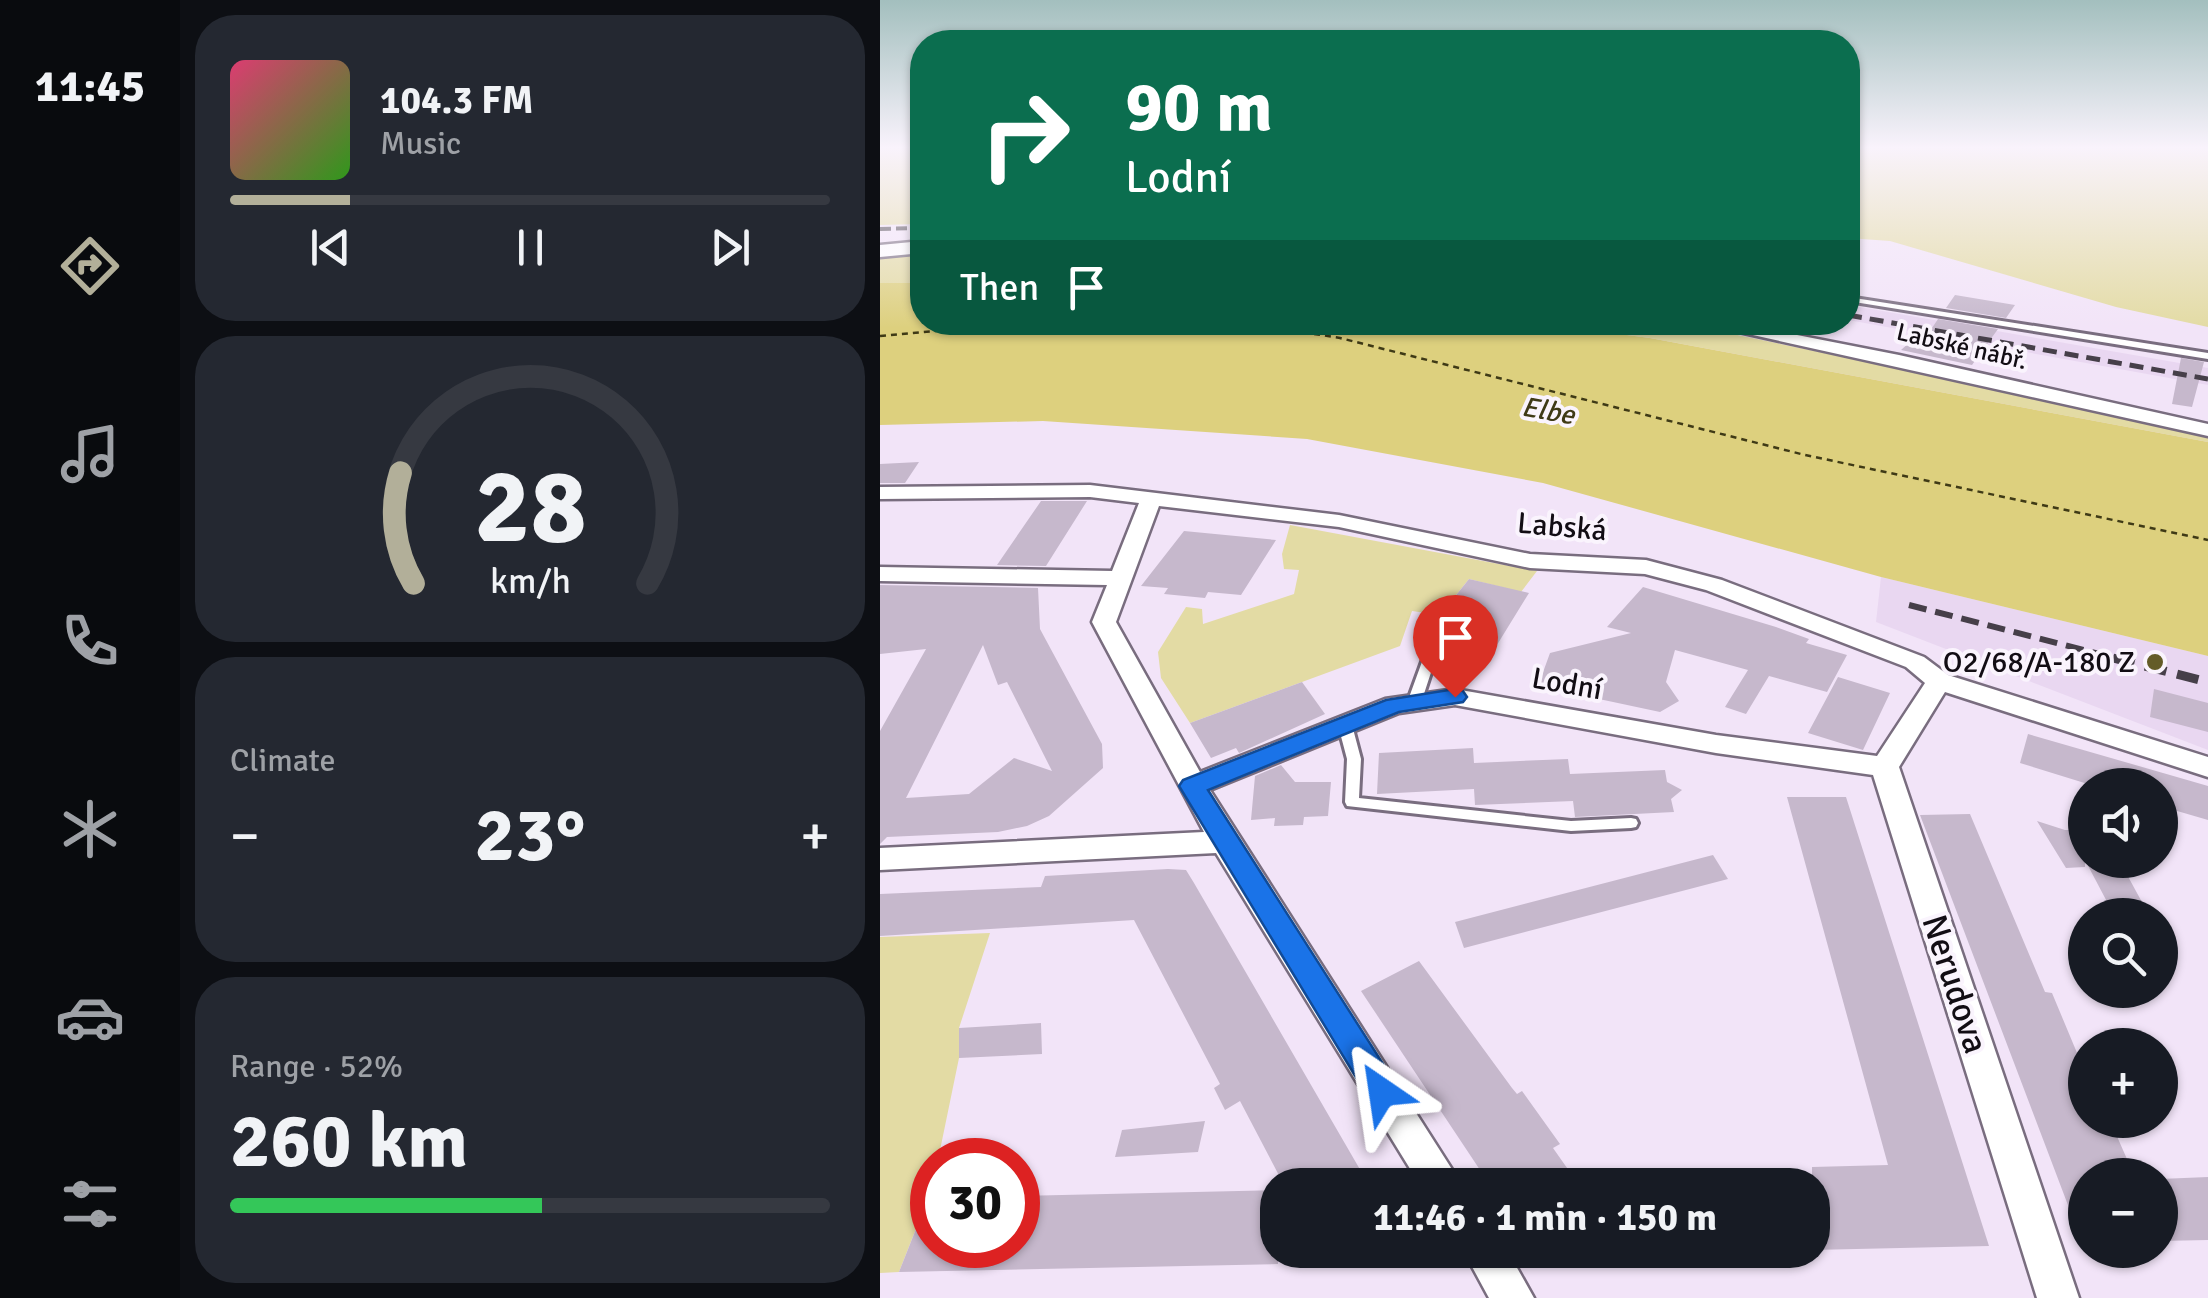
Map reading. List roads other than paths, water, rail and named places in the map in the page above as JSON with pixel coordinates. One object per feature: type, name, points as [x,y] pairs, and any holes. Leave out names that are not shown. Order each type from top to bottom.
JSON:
[{"type":"street","points":[[880,251],[910,248]]},
{"type":"street","name":"Labské nábř.","points":[[1769,335],[1899,360],[2208,430]]},
{"type":"street","name":"Labská","points":[[880,493],[1090,491],[1339,521],[1530,560],[1646,567],[1714,585],[1896,654],[1915,662],[1938,681],[2208,767]]},
{"type":"street","points":[[1151,500],[1104,622],[1224,842],[1431,1168]]},
{"type":"street","points":[[880,574],[1119,578]]},
{"type":"street","points":[[1884,767],[1938,681]]},
{"type":"street","name":"Lodní","points":[[1192,786],[1345,725],[1414,702],[1455,697],[1716,744],[1884,767]]},
{"type":"street","name":"Nerudova","points":[[1884,767],[2058,1298]]},
{"type":"street","points":[[880,859],[1224,842]]},
{"type":"street","points":[[1494,1268],[1513,1298]]},
{"type":"lane","points":[[1860,301],[2208,356]]},
{"type":"lane","points":[[1414,702],[1433,648]]},
{"type":"lane","points":[[1345,725],[1354,760],[1352,802],[1571,826],[1630,823]]},
{"type":"water","name":"Elbe","points":[[880,283],[910,283],[910,335],[1650,338],[2208,442],[2208,656],[1881,577],[1543,483],[1307,439],[1043,421],[880,425]]},
{"type":"railway","points":[[880,229],[910,228]]},
{"type":"railway","points":[[1860,317],[2208,379]]},
{"type":"railway","points":[[1909,605],[2123,660]]},
{"type":"railway","points":[[2113,658],[2208,682]]},
{"type":"place","name":"O2/68/A-180 Z","points":[[2155,662]]}]
